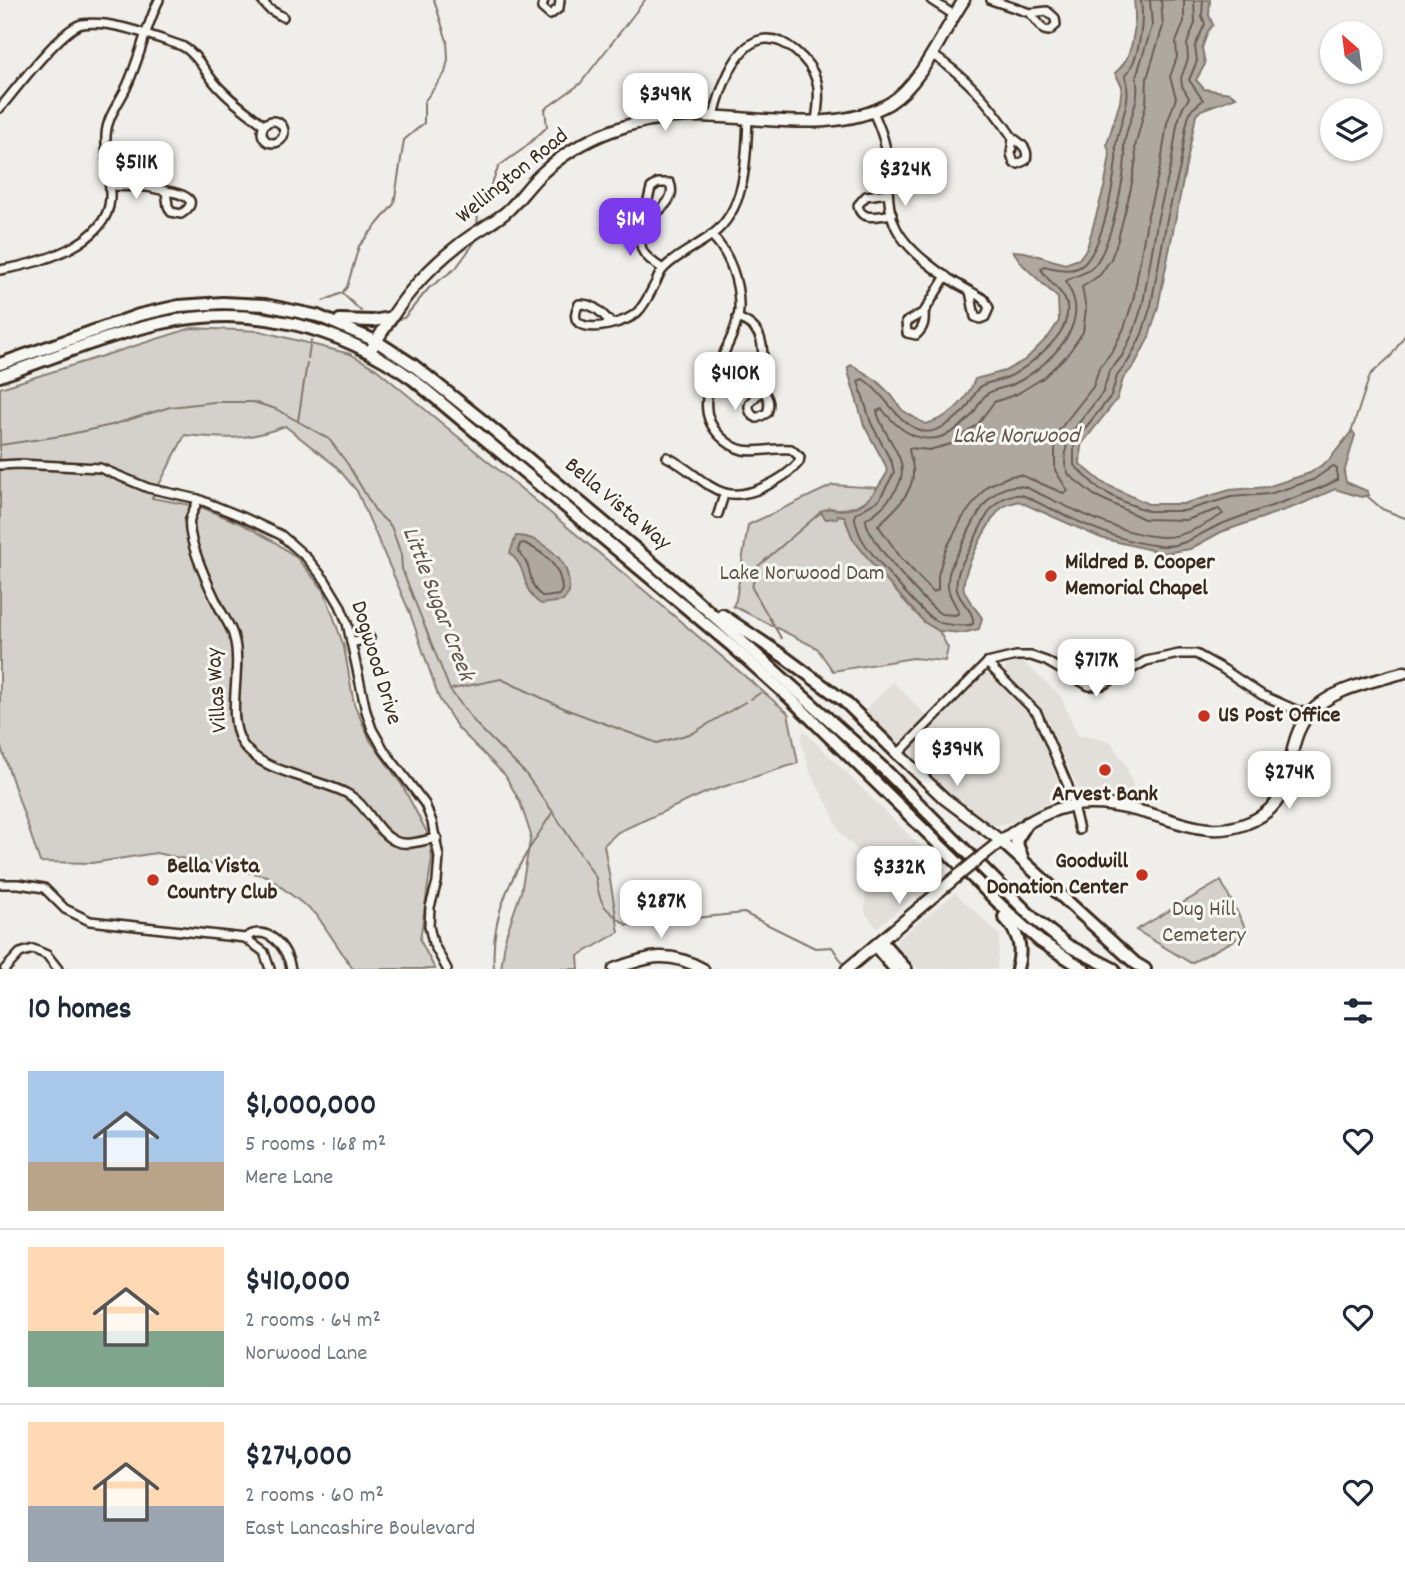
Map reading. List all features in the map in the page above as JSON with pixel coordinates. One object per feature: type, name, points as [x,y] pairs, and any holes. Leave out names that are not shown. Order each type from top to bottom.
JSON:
[{"type":"main road","name":"Bella Vista Way","points":[[0,364],[139,315],[179,306],[223,303],[265,305],[318,316],[413,365],[688,593],[884,769],[1033,918],[1067,945],[1114,969]]},
{"type":"main road","name":"Bella Vista Way","points":[[0,376],[155,324],[222,315],[254,316],[308,326],[373,346],[732,646],[789,697],[1040,941],[1084,969]]},
{"type":"main road","points":[[318,316],[350,322],[389,318]]},
{"type":"main road","points":[[688,593],[783,656],[834,694],[898,754]]},
{"type":"main road","points":[[1027,823],[1016,841],[1019,852],[1028,865]]},
{"type":"main road","points":[[1001,841],[1135,963],[1145,969]]},
{"type":"main road","points":[[939,845],[1015,932],[1020,942],[1021,956],[1017,969]]},
{"type":"main road","points":[[878,943],[895,969]]},
{"type":"main road","points":[[878,943],[906,969]]},
{"type":"street","points":[[0,270],[46,259],[75,245],[93,233],[106,216],[110,203],[110,186],[106,134],[112,113],[126,88],[144,34],[159,0]]},
{"type":"street","points":[[261,0],[269,9],[283,17]]},
{"type":"street","points":[[544,0],[542,8],[550,15],[559,8],[561,0]]},
{"type":"street","points":[[931,0],[954,15]]},
{"type":"street","name":"Wellington Road","points":[[373,346],[400,301],[438,263],[461,243],[507,212],[540,175],[582,145],[612,130],[667,117],[816,120],[844,119],[873,112],[893,102],[909,86],[964,0]]},
{"type":"street","points":[[991,0],[1030,13]]},
{"type":"street","points":[[0,108],[65,33],[80,24],[101,23],[144,34],[192,51],[214,83],[264,125]]},
{"type":"street","points":[[714,117],[719,94],[736,61],[752,44],[771,39],[782,42],[793,50],[813,71],[818,95],[816,120]]},
{"type":"street","points":[[931,54],[964,77],[1013,138]]},
{"type":"street","points":[[873,112],[885,144],[892,214],[903,239],[946,276],[970,291]]},
{"type":"street","points":[[612,324],[593,306],[579,304],[576,317],[588,328],[612,324],[630,320],[642,309],[663,269],[725,223],[733,210],[746,163],[748,119]]},
{"type":"street","points":[[641,227],[668,202],[673,188],[670,183],[658,183],[651,188],[641,227],[642,251],[648,259],[663,269]]},
{"type":"street","points":[[110,186],[146,187],[166,191]]},
{"type":"street","points":[[888,193],[866,196],[858,205],[858,210],[868,217],[892,214]]},
{"type":"street","points":[[667,457],[681,464],[714,490],[724,495],[740,496],[759,490],[787,474],[799,462],[800,457],[791,449],[743,450],[728,443],[716,432],[707,417],[711,380],[737,318],[738,296],[729,260],[711,235]]},
{"type":"street","points":[[924,312],[946,276]]},
{"type":"street","points":[[737,318],[754,325],[760,333],[762,389]]},
{"type":"street","name":"Dogwood Drive","points":[[0,465],[100,468],[148,488],[198,499],[281,535],[306,557],[326,580],[340,605],[372,729],[384,750],[425,804],[437,838],[437,882],[430,907],[429,926],[433,943],[447,969]]},
{"type":"street","points":[[718,514],[724,495]]},
{"type":"street","name":"Villas Way","points":[[198,499],[190,520],[190,531],[211,592],[234,634],[237,657],[235,718],[242,744],[260,761],[346,793],[363,804],[388,837],[397,842],[437,838]]},
{"type":"street","points":[[351,643],[370,638]]},
{"type":"street","points":[[1001,841],[945,799],[898,754],[987,663],[1016,656],[1031,656],[1046,661],[1089,685],[1103,685],[1146,661],[1179,654],[1196,654],[1262,695],[1298,711],[1310,713]]},
{"type":"street","points":[[987,663],[1037,713],[1060,764],[1079,830]]},
{"type":"street","points":[[847,969],[1001,841],[1027,823],[1057,809],[1097,803],[1114,805],[1190,827],[1211,830],[1227,829],[1257,819],[1278,801],[1287,780],[1301,728],[1310,713],[1334,695],[1405,672]]},
{"type":"street","points":[[0,884],[44,888],[65,909],[90,921],[245,938],[264,952],[270,969]]},
{"type":"street","points":[[245,938],[253,933],[265,933],[278,941],[289,958],[291,969]]},
{"type":"street","points":[[5,969],[20,953],[33,949],[47,955],[58,969]]},
{"type":"street","points":[[614,969],[642,959],[662,956],[685,959],[703,969]]},
{"type":"shaded area","points":[[1021,660],[1060,695],[1078,735],[1110,741],[1126,765],[1138,800],[1081,794],[1041,709],[1004,673],[1006,666]]},
{"type":"shaded area","points":[[986,672],[1034,717],[1064,798],[1014,821],[996,826],[986,823],[938,785],[904,752],[981,673]]},
{"type":"shaded area","points":[[893,682],[927,716],[897,746],[863,712]]},
{"type":"shaded area","points":[[803,730],[945,871],[877,928],[865,912],[866,880],[856,849],[840,833],[811,775],[801,742]]},
{"type":"shaded area","points":[[955,893],[1000,935],[997,969],[918,969],[902,956],[896,945],[898,939]]},
{"type":"green space","points":[[192,328],[260,331],[350,354],[375,368],[788,713],[798,763],[707,792],[618,832],[604,845],[619,932],[578,956],[579,969],[501,969],[506,935],[521,892],[531,835],[520,802],[505,775],[458,728],[439,698],[410,613],[357,491],[337,467],[285,426],[236,438],[185,435],[152,498],[201,507],[244,525],[297,558],[324,590],[344,647],[354,704],[370,740],[402,785],[429,836],[432,858],[420,940],[435,969],[353,969],[316,914],[267,876],[156,853],[92,863],[40,862],[0,744],[0,388]]},
{"type":"green space","name":"Lake Norwood Dam","points":[[833,485],[880,488],[858,505],[845,509],[830,508],[838,515],[844,516],[853,539],[924,622],[939,631],[948,648],[945,661],[913,658],[833,671],[817,648],[733,606],[748,525]]},
{"type":"green space","name":"Dug Hill Cemetery","points":[[1221,881],[1248,933],[1191,963],[1136,930]]},
{"type":"water","name":"Lake Norwood","points":[[1134,0],[1210,0],[1209,15],[1213,25],[1202,48],[1205,64],[1196,80],[1204,89],[1230,93],[1236,97],[1201,110],[1196,115],[1158,307],[1149,337],[1135,364],[1123,379],[1117,399],[1081,445],[1080,464],[1103,483],[1148,504],[1183,504],[1230,490],[1267,487],[1310,473],[1329,460],[1352,431],[1355,435],[1344,473],[1346,482],[1367,491],[1369,495],[1361,497],[1335,489],[1299,505],[1221,532],[1190,549],[1164,553],[1101,538],[1018,501],[1005,506],[997,513],[977,546],[967,572],[964,590],[982,618],[979,629],[963,633],[939,631],[924,622],[881,575],[853,539],[844,516],[826,519],[820,512],[828,509],[850,509],[864,503],[887,473],[886,466],[864,425],[848,367],[852,365],[876,380],[902,410],[925,424],[942,418],[956,408],[975,379],[1005,371],[1025,360],[1049,336],[1059,321],[1058,298],[1023,265],[1013,251],[1065,264],[1079,259],[1087,248],[1105,184],[1110,155],[1107,144],[1120,102],[1122,86],[1115,73],[1126,58],[1133,40]]},
{"type":"water","points":[[516,536],[531,538],[558,557],[568,576],[569,593],[563,601],[541,604],[532,596],[520,566],[510,553]]},
{"type":"waterway","points":[[323,301],[342,293],[347,287],[359,246],[394,204],[404,140],[424,123],[424,102],[445,73],[448,59],[447,41],[434,0]]},
{"type":"waterway","points":[[477,226],[478,215],[499,166],[547,127],[545,109],[580,84],[645,0]]},
{"type":"waterway","points":[[396,319],[404,318],[429,288],[456,268],[477,239]]},
{"type":"waterway","points":[[342,293],[361,311]]},
{"type":"waterway","points":[[1351,433],[1370,375],[1391,356],[1405,335]]},
{"type":"waterway","points":[[308,358],[311,340]]},
{"type":"waterway","points":[[298,421],[307,363]]},
{"type":"waterway","name":"Little Sugar Creek","points":[[0,445],[112,425],[170,407],[214,402],[253,402],[276,409],[329,439],[347,463],[376,512],[391,526],[401,554],[402,569],[450,690],[477,725],[525,773],[553,812],[596,878],[601,901],[608,911],[627,925],[744,913],[815,948],[832,947],[844,965]]},
{"type":"waterway","points":[[1367,496],[1382,509],[1405,518]]},
{"type":"waterway","points":[[781,638],[752,588],[756,568],[821,512]]},
{"type":"waterway","points":[[452,689],[501,679],[568,710],[657,743],[693,733],[745,702]]},
{"type":"waterway","points":[[751,699],[760,693]]},
{"type":"waterway","points":[[494,969],[496,925],[509,886],[552,813]]},
{"type":"place","name":"Mildred B. Cooper Memorial Chapel","points":[[1051,576]]},
{"type":"place","name":"US Post Office","points":[[1204,716]]},
{"type":"place","name":"Arvest Bank","points":[[1105,770]]},
{"type":"place","name":"Goodwill Donation Center","points":[[1142,875]]},
{"type":"place","name":"Bella Vista Country Club","points":[[153,880]]}]
